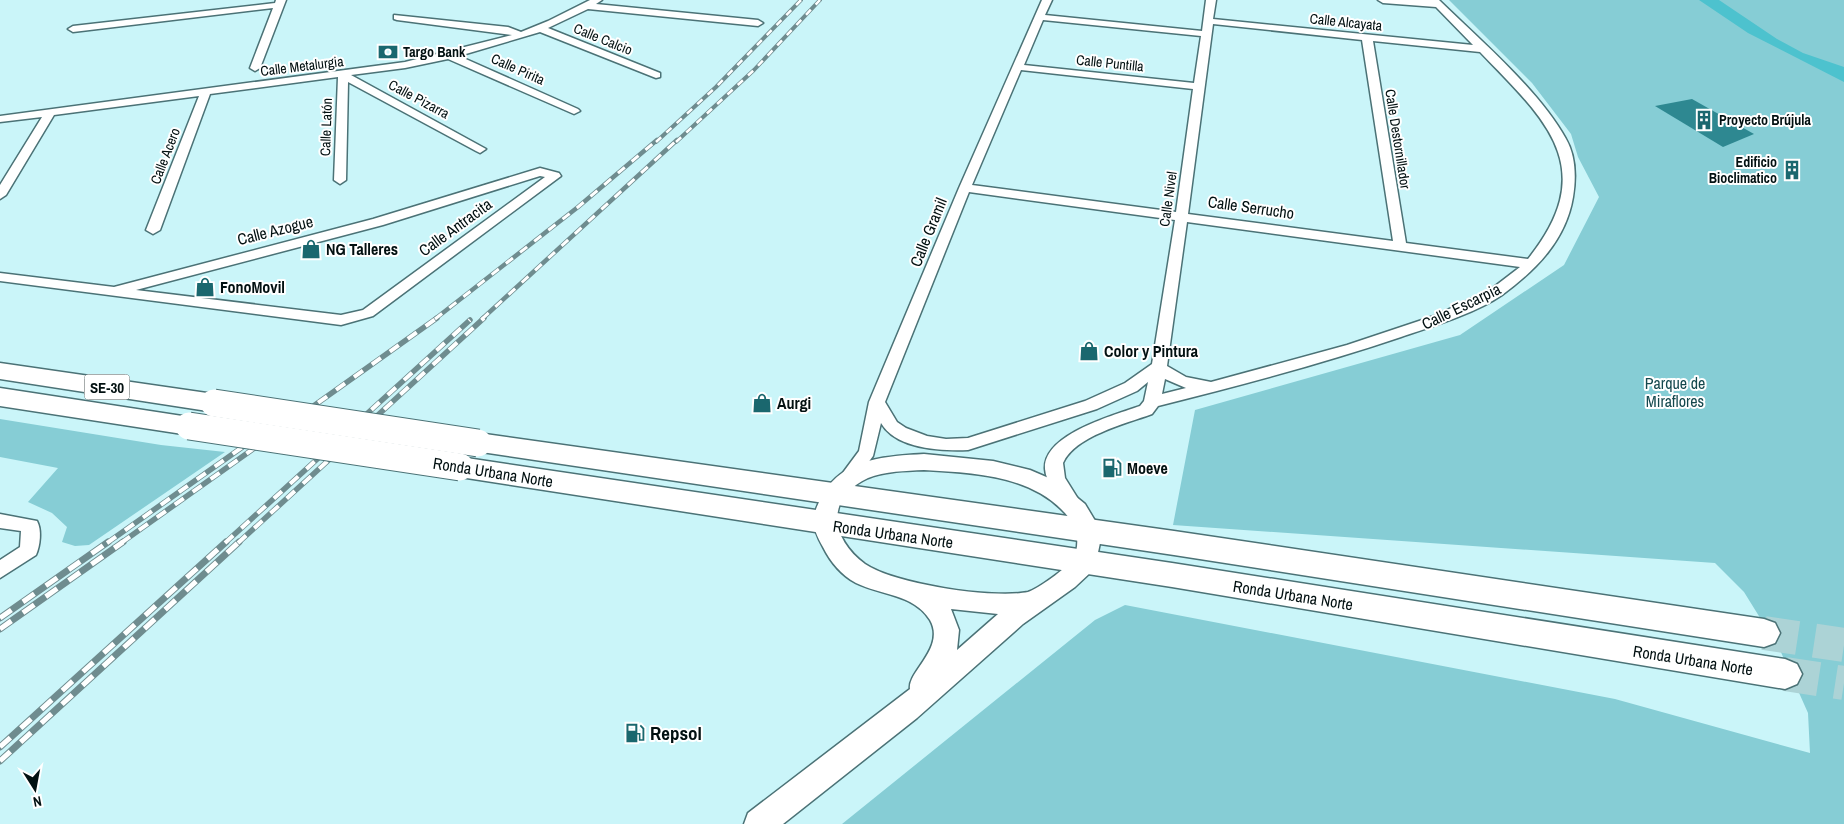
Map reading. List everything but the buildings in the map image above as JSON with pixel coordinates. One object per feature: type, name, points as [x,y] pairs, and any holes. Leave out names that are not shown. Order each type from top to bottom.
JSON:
[{"type":"main road","name":"Ronda Urbana Norte","points":[[0,371],[478,443],[839,487],[1088,531],[1764,633]]},
{"type":"main road","name":"Ronda Urbana Norte","points":[[0,397],[460,466],[824,524],[1085,562],[1785,674]]},
{"type":"street","name":"Calle Metalurgia","points":[[0,119],[343,75],[450,56],[539,28],[597,0]]},
{"type":"street","name":"Calle Gramil","points":[[839,487],[867,452],[877,402],[965,188],[1047,0]]},
{"type":"street","name":"Calle Nivel","points":[[1152,402],[1160,367],[1211,0]]},
{"type":"street","points":[[1383,0],[1437,3]]},
{"type":"street","points":[[73,28],[280,3],[255,68],[240,78],[207,92]]},
{"type":"street","name":"Calle Escarpia","points":[[1072,504],[1055,475],[1054,463],[1060,451],[1084,434],[1146,410],[1152,402],[1360,346],[1439,319],[1495,293],[1532,264],[1550,241],[1563,218],[1570,177],[1561,140],[1539,109],[1437,3]]},
{"type":"street","points":[[587,6],[758,23]]},
{"type":"street","name":"Calle Alcayata","points":[[1040,16],[1366,38],[1480,49]]},
{"type":"street","points":[[397,17],[508,30],[520,35]]},
{"type":"street","name":"Calle Calcio","points":[[539,28],[656,75]]},
{"type":"street","name":"Calle Destornillador","points":[[1366,38],[1400,245]]},
{"type":"street","name":"Calle Pirita","points":[[450,56],[574,111]]},
{"type":"street","name":"Calle Puntilla","points":[[1018,67],[1200,87]]},
{"type":"street","points":[[255,68],[270,78],[286,82]]},
{"type":"street","name":"Calle Pizarra","points":[[343,75],[480,148]]},
{"type":"street","name":"Calle Latón","points":[[340,180],[343,75]]},
{"type":"street","points":[[234,89],[232,86],[240,78]]},
{"type":"street","name":"Calle Acero","points":[[153,230],[207,92]]},
{"type":"street","points":[[0,195],[50,112]]},
{"type":"street","name":"Calle Azogue","points":[[0,277],[111,293],[378,222],[540,172],[555,176]]},
{"type":"street","name":"Calle Antracita","points":[[111,293],[341,320],[368,313],[555,176]]},
{"type":"street","name":"Calle Serrucho","points":[[965,188],[1180,215],[1532,264]]},
{"type":"street","points":[[877,402],[891,426],[900,432],[924,442],[946,445],[968,444],[992,438],[1091,405],[1131,388],[1160,367]]},
{"type":"street","name":"Calle Escarpia","points":[[1160,367],[1171,378],[1191,385],[1217,386]]},
{"type":"street","points":[[759,824],[909,708],[1030,602],[1065,584],[1085,562],[1088,531],[1072,504],[1044,484],[969,466],[900,462],[872,467],[839,487],[824,524],[833,544],[858,572],[874,580],[917,592],[976,604],[1003,605],[1030,602]]},
{"type":"street","points":[[0,521],[31,526],[29,550],[0,570]]},
{"type":"street","points":[[909,708],[936,668],[946,641],[945,624],[938,611],[917,592]]},
{"type":"green space","name":"Parque de Miraflores","points":[[1449,0],[1844,0],[1844,824],[842,824],[1095,620],[1125,605],[1615,699],[1810,753],[1808,713],[1780,650],[1744,592],[1715,563],[1173,525],[1195,410],[1460,335],[1564,265],[1599,197],[1578,157],[1571,134],[1532,83]]},
{"type":"green space","points":[[0,419],[161,445],[225,452],[89,545],[75,546],[62,542],[67,527],[52,513],[28,502],[58,468],[0,457]]},
{"type":"shaded area","points":[[1699,0],[1719,0],[1777,39],[1803,53],[1844,67],[1844,82],[1748,33]]},
{"type":"tunnel","points":[[1764,633],[1844,645]]},
{"type":"tunnel","points":[[1785,674],[1844,683]]},
{"type":"railway","points":[[656,142],[716,87],[801,0]]},
{"type":"railway","points":[[676,142],[754,70],[820,0]]},
{"type":"railway","points":[[435,319],[578,207],[657,140]]},
{"type":"railway","points":[[482,319],[677,140]]},
{"type":"railway","points":[[121,543],[437,318]]},
{"type":"railway","points":[[238,543],[484,318]]},
{"type":"railway","points":[[225,543],[470,320]]},
{"type":"railway","points":[[107,543],[251,441]]},
{"type":"railway","points":[[0,618],[108,542]]},
{"type":"railway","points":[[0,629],[123,542]]},
{"type":"railway","points":[[0,747],[226,542]]},
{"type":"railway","points":[[0,761],[239,542]]},
{"type":"place","name":"Targo Bank","points":[[388,52]]},
{"type":"place","name":"Proyecto Brújula","points":[[1704,120]]},
{"type":"place","name":"Edificio Bioclimatico","points":[[1792,170]]},
{"type":"place","name":"NG Talleres","points":[[311,249]]},
{"type":"place","name":"FonoMovil","points":[[205,287]]},
{"type":"place","name":"Color y Pintura","points":[[1089,351]]},
{"type":"place","name":"Aurgi","points":[[762,403]]},
{"type":"place","name":"Moeve","points":[[1112,468]]},
{"type":"place","name":"Repsol","points":[[635,733]]}]
